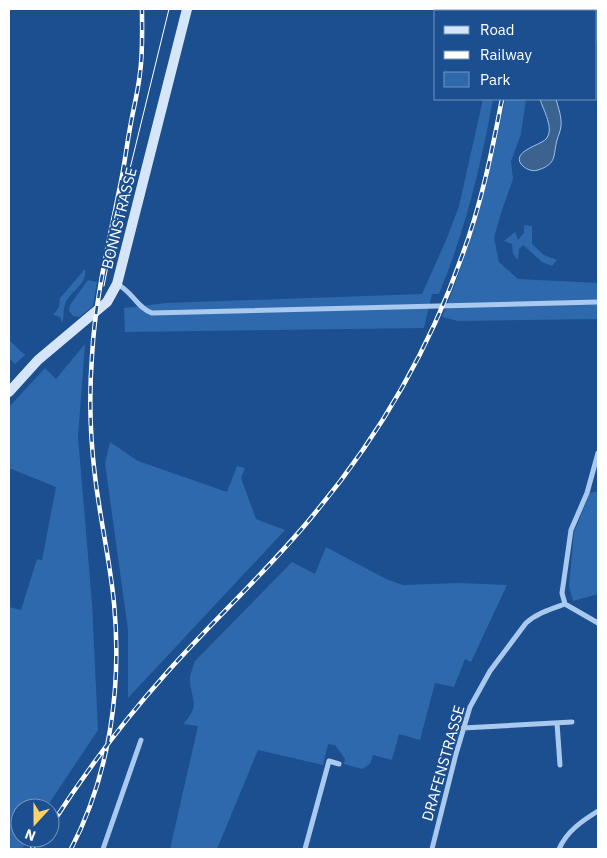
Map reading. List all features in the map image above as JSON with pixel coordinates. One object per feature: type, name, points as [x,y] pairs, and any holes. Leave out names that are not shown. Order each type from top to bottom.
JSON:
[{"type":"main road","name":"BONNSTRASSE","points":[[9,392],[38,360],[107,302],[117,284],[187,9]]},
{"type":"street","points":[[117,284],[130,293],[146,312],[152,313],[598,302]]},
{"type":"street","points":[[598,453],[587,493],[571,530],[562,593],[565,604],[598,623]]},
{"type":"street","name":"DRAFENSTRASSE","points":[[432,849],[470,707],[483,684],[526,623],[540,613],[565,604]]},
{"type":"street","points":[[463,728],[572,722]]},
{"type":"street","points":[[557,723],[560,765]]},
{"type":"street","points":[[103,849],[141,740]]},
{"type":"street","points":[[305,849],[329,761],[339,764]]},
{"type":"street","points":[[559,849],[567,835],[574,828],[598,811]]},
{"type":"green space","points":[[598,9],[598,45],[597,10],[524,10]]},
{"type":"green space","points":[[483,100],[493,100],[471,198],[457,246],[439,294],[432,294],[424,328],[125,332],[124,308],[166,303],[422,294],[459,206]]},
{"type":"green space","points":[[505,100],[526,100],[521,134],[511,161],[513,179],[494,238],[499,262],[518,279],[598,283],[598,319],[458,321],[442,317],[471,236],[493,155]]},
{"type":"green space","points":[[524,225],[532,226],[532,244],[544,255],[557,260],[552,266],[542,262],[523,245],[519,249],[518,260],[513,254],[512,244],[504,241],[515,232],[518,240],[524,233]]},
{"type":"green space","points":[[85,269],[84,279],[65,303],[62,323],[60,317],[53,315],[59,307],[60,298]]},
{"type":"green space","points":[[88,280],[97,282],[93,306],[79,317],[73,316],[69,311],[70,305]]},
{"type":"green space","points":[[9,340],[25,355],[15,364],[9,358]]},
{"type":"green space","points":[[85,344],[78,437],[92,603],[98,730],[53,798],[10,798],[10,848],[23,848],[9,849],[9,607],[21,610],[37,559],[42,560],[56,487],[9,468],[9,407],[45,368],[56,379]]},
{"type":"green space","points":[[110,442],[138,461],[227,492],[237,466],[245,468],[241,478],[256,519],[285,530],[128,698],[128,630],[105,463]]},
{"type":"green space","points":[[598,491],[598,594],[573,601],[569,586],[574,532],[590,493]]},
{"type":"green space","points":[[326,547],[386,579],[403,585],[459,583],[507,585],[471,662],[465,659],[454,687],[435,683],[420,740],[399,734],[392,760],[373,755],[370,764],[362,769],[344,764],[345,759],[335,745],[328,744],[323,765],[258,750],[217,849],[170,849],[198,726],[183,724],[189,717],[194,705],[190,677],[195,661],[292,562],[315,574]]},
{"type":"shaded area","points":[[540,100],[556,100],[561,128],[553,159],[544,168],[533,171],[529,170],[521,164],[520,155],[546,139],[549,130],[548,119]]},
{"type":"tram line","points":[[104,286],[115,230],[169,9]]},
{"type":"railway","points":[[71,849],[95,791],[104,760],[114,698],[116,666],[114,603],[93,461],[90,416],[91,371],[99,294],[139,80],[142,49],[142,9]]},
{"type":"railway","points":[[60,812],[132,713],[182,656],[297,534],[338,484],[381,423],[418,358],[449,291],[475,217],[502,100]]}]
